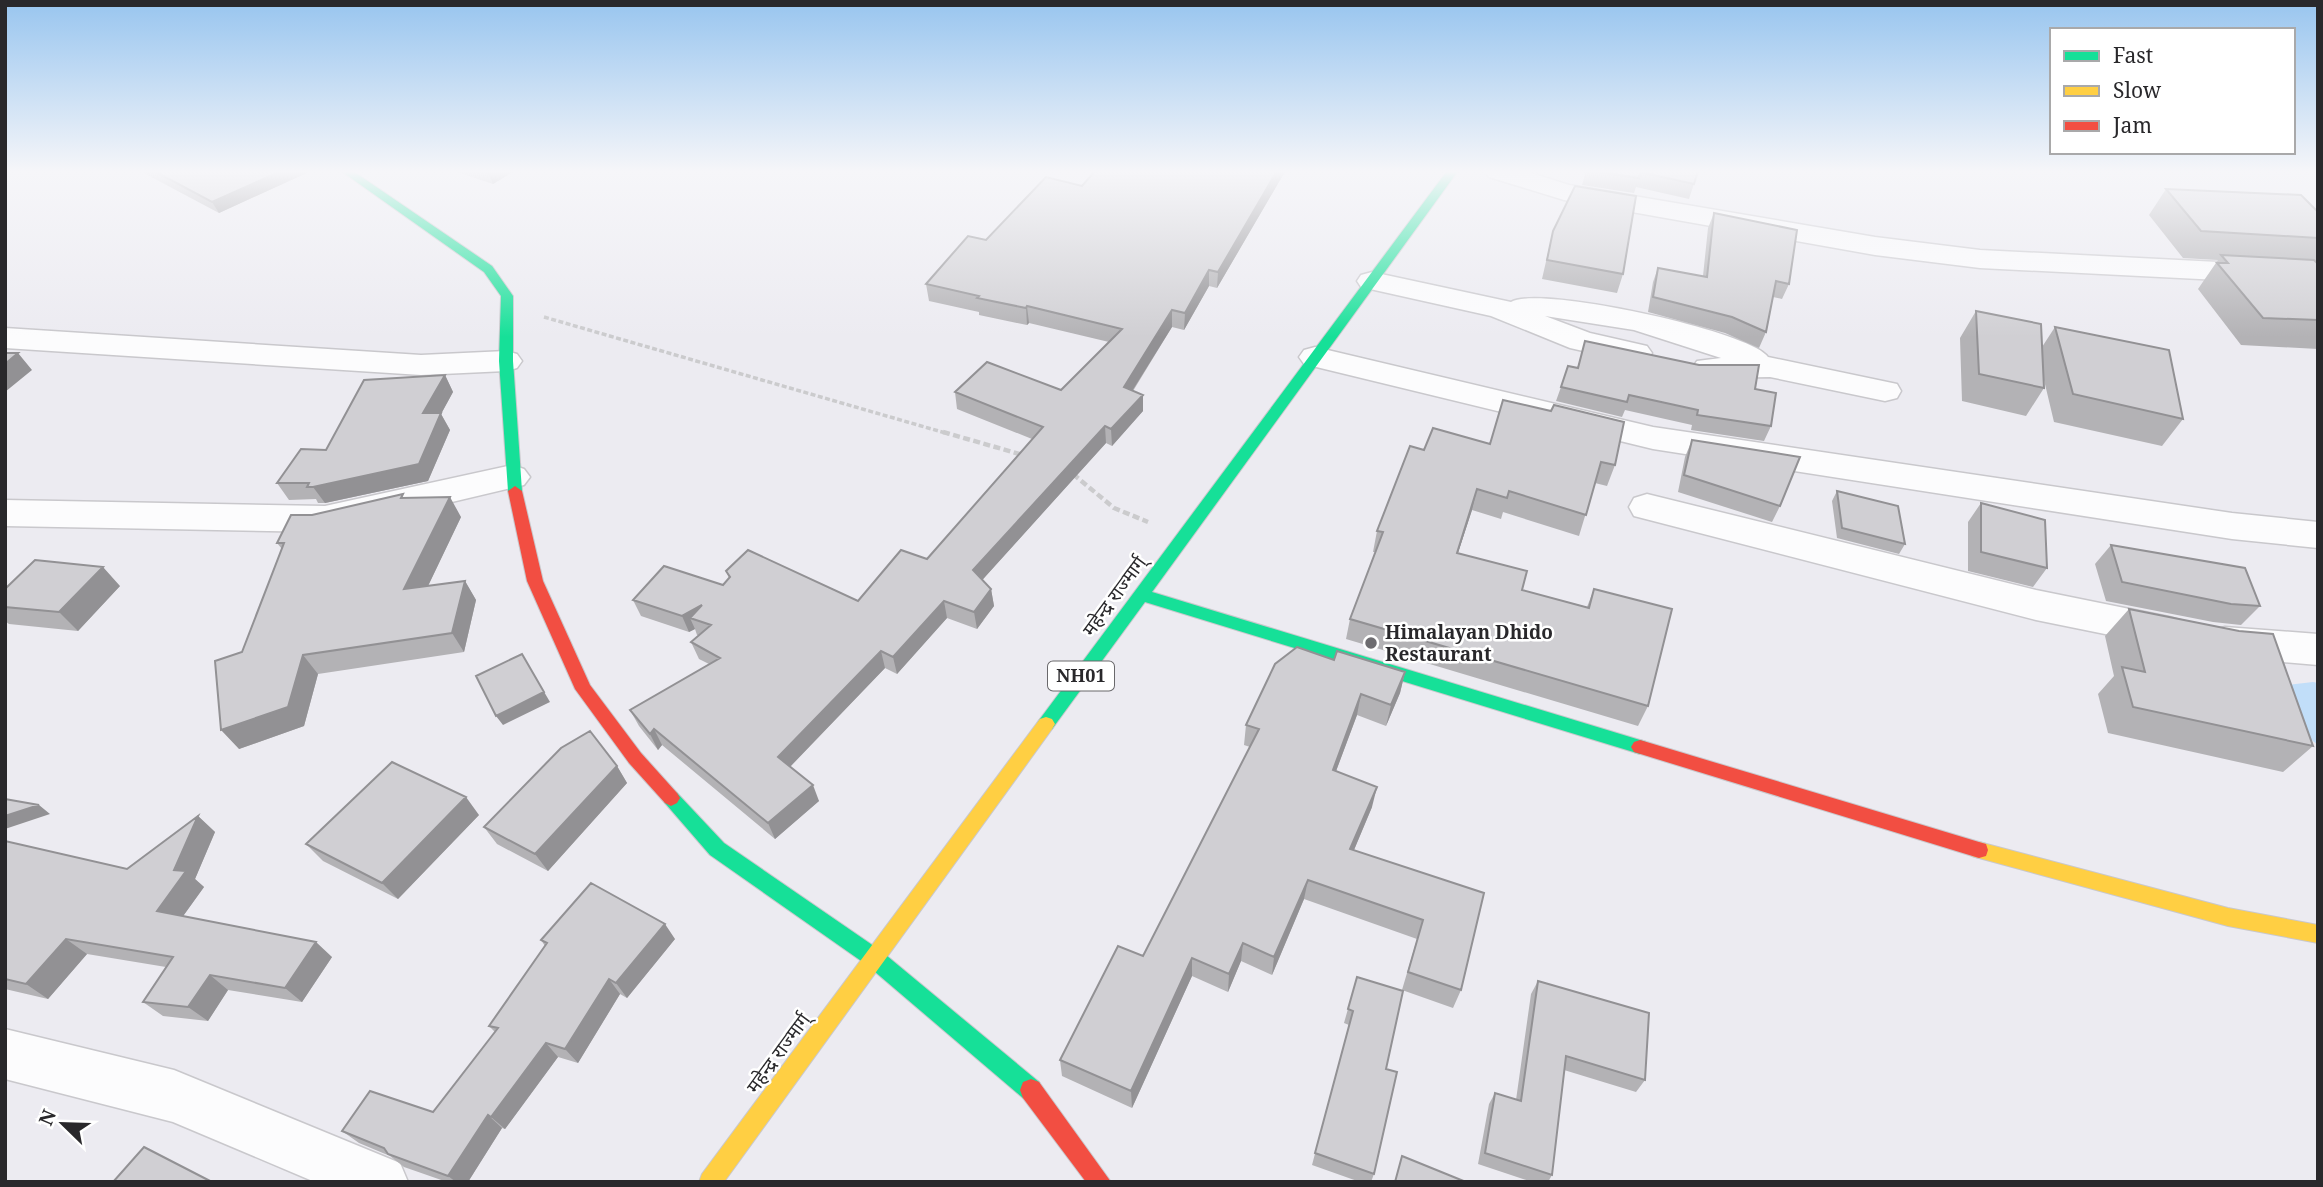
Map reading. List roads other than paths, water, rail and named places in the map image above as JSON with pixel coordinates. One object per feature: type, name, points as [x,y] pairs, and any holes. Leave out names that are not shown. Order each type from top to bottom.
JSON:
[{"type":"main road","points":[[426,226],[488,269],[507,296],[506,361],[512,477],[535,581],[583,689],[635,758],[717,849],[874,958],[1035,1094],[1100,1182]]},
{"type":"main road","name":"महेन्द्र राज्मार्ग्","points":[[710,1182],[1412,226]]},
{"type":"main road","points":[[1141,596],[1966,846],[2228,916],[2318,934]]},
{"type":"street","points":[[1762,226],[1875,246],[1980,259],[2318,276]]},
{"type":"street","points":[[1372,281],[1500,309],[1581,341],[1675,363],[1719,368],[1770,367],[1885,391]]},
{"type":"street","points":[[1500,309],[1555,308],[1606,316],[1731,349],[1770,367]]},
{"type":"street","points":[[5,338],[421,365],[506,361]]},
{"type":"street","points":[[1315,357],[1653,438],[2218,524],[2318,535]]},
{"type":"street","points":[[5,513],[325,519],[512,477]]},
{"type":"street","points":[[1647,508],[2036,605],[2213,640],[2318,650]]},
{"type":"street","points":[[5,1054],[174,1096],[381,1182]]},
{"type":"water","points":[[2318,683],[2318,745],[2299,730],[2287,685]]},
{"type":"place","name":"Himalayan Dhido Restaurant","points":[[1371,643]]}]
